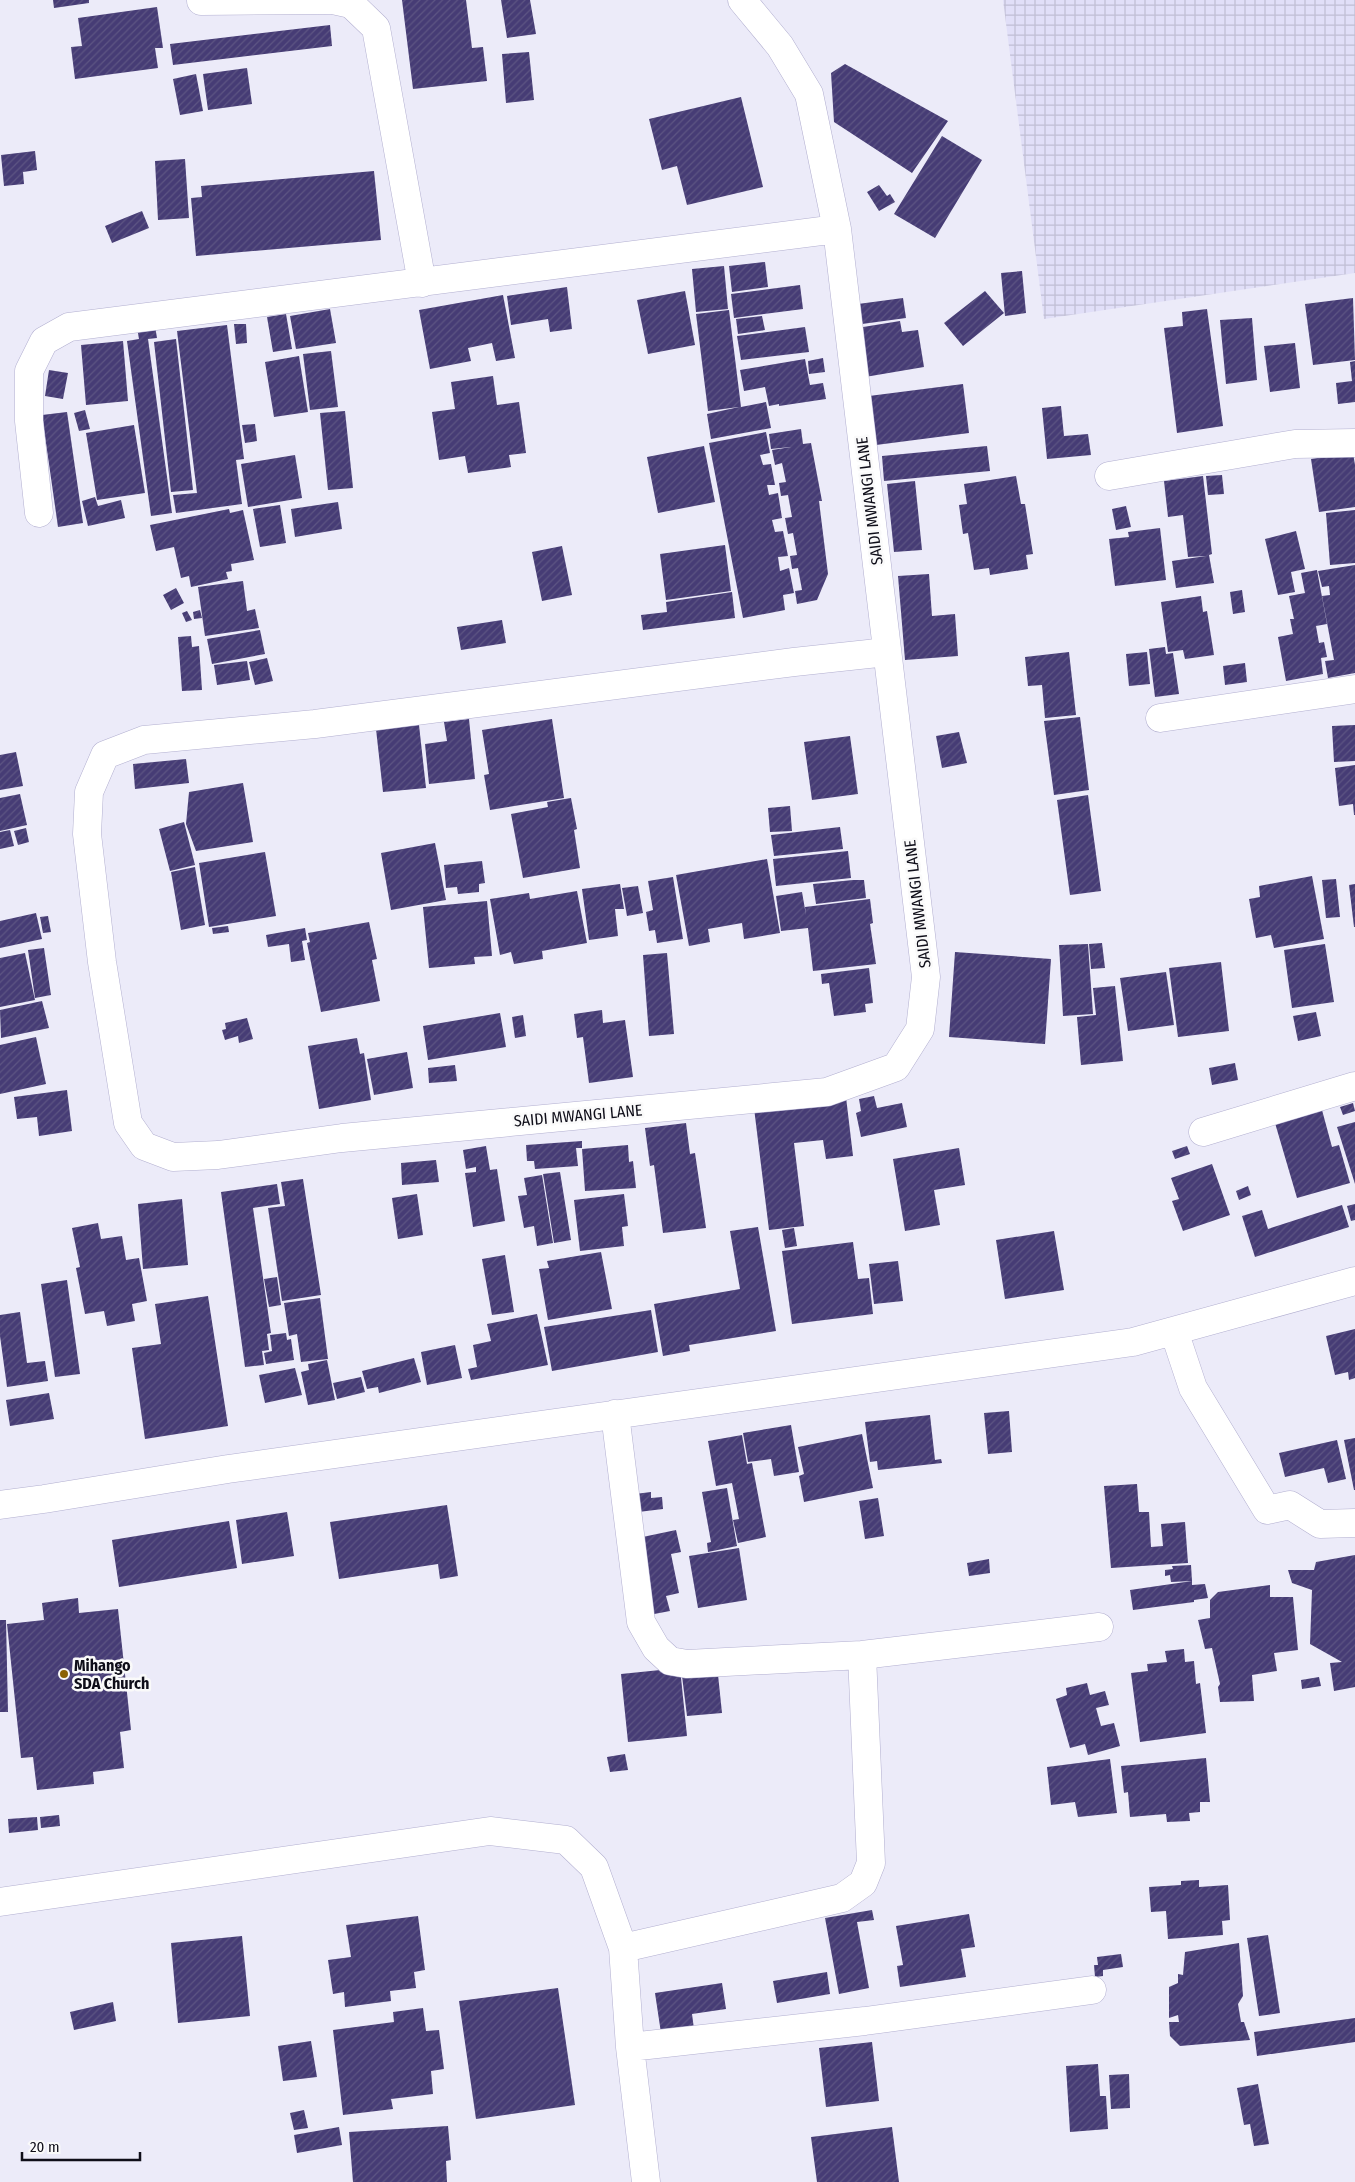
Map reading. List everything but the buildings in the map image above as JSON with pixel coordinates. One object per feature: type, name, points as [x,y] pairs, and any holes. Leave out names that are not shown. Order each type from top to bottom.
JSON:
[{"type":"street","points":[[201,1],[328,0]]},
{"type":"street","points":[[333,0],[351,4],[376,28],[422,283]]},
{"type":"street","name":"SAIDI MWANGI LANE","points":[[742,0],[780,46],[809,94],[837,229],[926,977],[920,1029],[896,1067],[827,1092],[342,1138],[218,1155],[173,1157],[144,1146],[128,1123],[102,962],[87,834],[89,792],[105,755],[144,740],[315,724],[887,652]]},
{"type":"street","points":[[38,513],[29,421],[29,370],[44,340],[69,327],[837,229]]},
{"type":"street","points":[[1109,476],[1295,444],[1355,443]]},
{"type":"street","points":[[1160,718],[1355,689]]},
{"type":"street","points":[[1202,1132],[1355,1086]]},
{"type":"street","points":[[0,1504],[54,1498],[228,1469],[1133,1342],[1355,1281]]},
{"type":"street","points":[[1174,1331],[1193,1388],[1267,1510],[1290,1505],[1320,1524],[1355,1522]]},
{"type":"street","points":[[615,1414],[641,1622],[656,1648],[670,1661],[687,1664],[862,1655],[1099,1627]]},
{"type":"street","points":[[623,1948],[842,1898],[863,1883],[871,1863],[862,1655]]},
{"type":"street","points":[[0,1902],[490,1831],[566,1840],[594,1867],[623,1948],[630,2047],[646,2182]]},
{"type":"street","points":[[630,2047],[865,2021],[1092,1990]]},
{"type":"shaded area","points":[[1003,0],[1355,0],[1355,273],[1044,319]]},
{"type":"place","name":"Mihango SDA Church","points":[[64,1674]]}]
